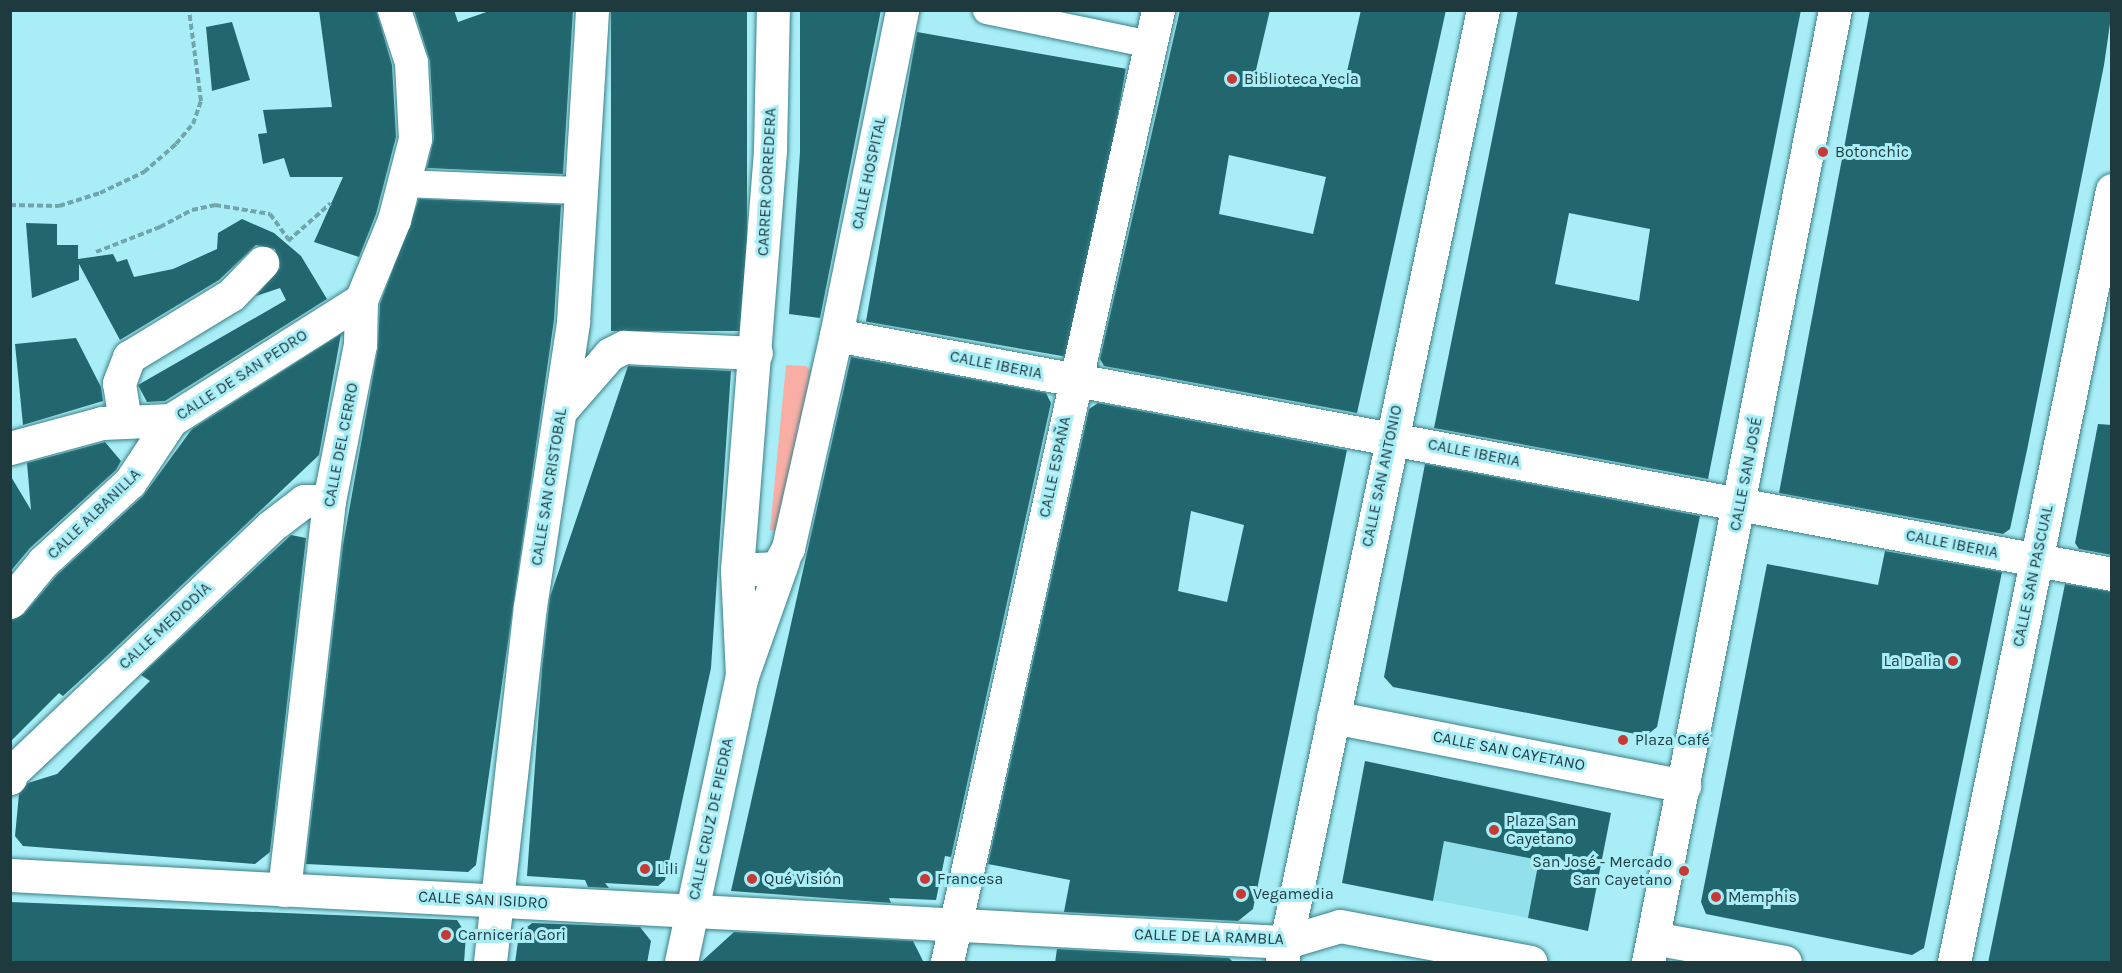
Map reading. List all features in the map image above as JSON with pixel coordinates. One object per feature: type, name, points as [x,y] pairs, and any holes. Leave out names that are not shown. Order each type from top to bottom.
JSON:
[{"type":"street","name":"CALLE DEL CERRO","points":[[284,890],[329,501],[360,345],[361,300],[404,183],[415,139],[416,110],[411,62],[394,10]]},
{"type":"street","name":"CALLE SAN CRISTOBAL","points":[[490,963],[530,607],[562,410],[573,322],[592,10]]},
{"type":"street","name":"CARRER CORREDERA","points":[[756,353],[770,149],[773,10]]},
{"type":"street","name":"CALLE HOSPITAL","points":[[836,335],[902,10]]},
{"type":"street","points":[[986,10],[1150,44]]},
{"type":"street","name":"CALLE ESPAÑA","points":[[947,963],[1074,380],[1158,10]]},
{"type":"street","name":"CALLE SAN ANTONIO","points":[[1284,952],[1390,437],[1483,10]]},
{"type":"street","name":"CALLE SAN JOSÉ","points":[[1651,950],[1835,10]]},
{"type":"street","points":[[404,183],[581,189]]},
{"type":"street","name":"CALLE SAN PASCUAL","points":[[1954,963],[2112,190]]},
{"type":"street","points":[[126,421],[120,383],[123,364],[129,357],[231,295],[262,263]]},
{"type":"street","name":"CALLE DE SAN PEDRO","points":[[10,448],[77,427],[126,421],[171,420],[361,300]]},
{"type":"street","name":"CALLE CRUZ DE PIEDRA","points":[[681,963],[741,675],[783,560],[836,335]]},
{"type":"street","name":"CALLE IBERIA","points":[[836,335],[2112,574]]},
{"type":"street","points":[[562,410],[610,354],[624,347],[756,353]]},
{"type":"street","name":"CALLE CRUZ DE PIEDRA","points":[[741,675],[737,570],[756,353]]},
{"type":"street","name":"CALLE ALBANILLA","points":[[10,602],[43,562],[130,482],[171,420]]},
{"type":"street","name":"CALLE MEDIODÍA","points":[[10,778],[11,772],[270,527],[304,501],[329,501]]},
{"type":"street","points":[[737,570],[769,571],[783,560]]},
{"type":"street","name":"CALLE SAN CAYETANO","points":[[1333,717],[1684,786]]},
{"type":"street","name":"CALLE SAN ISIDRO","points":[[10,875],[498,900],[691,914],[955,925]]},
{"type":"street","name":"CALLE DE LA RAMBLA","points":[[955,925],[1284,952],[1340,926],[1531,963]]},
{"type":"street","points":[[1651,950],[1785,963]]},
{"type":"path","points":[[10,205],[59,206],[100,193],[144,172],[176,144],[193,124],[201,101],[189,10]]},
{"type":"path","points":[[262,263],[331,203]]},
{"type":"path","points":[[96,252],[160,227],[192,210],[215,205],[270,214],[289,240]]},
{"type":"shaded area","points":[[786,365],[806,366],[811,371],[776,531],[770,530]]},
{"type":"shaded area","name":"Plaza San Cayetano","points":[[1456,779],[1611,813],[1528,918],[1433,900]]},
{"type":"building","points":[[319,10],[376,10],[392,65],[396,137],[376,214],[359,257],[314,242],[343,177],[290,177],[284,158],[263,164],[258,134],[267,133],[263,110],[332,107]]},
{"type":"building","points":[[414,10],[454,10],[458,22],[492,10],[573,10],[563,174],[427,168],[434,138],[430,61]]},
{"type":"building","points":[[611,10],[747,10],[747,331],[611,331]]},
{"type":"building","points":[[800,10],[881,10],[820,318],[789,314],[800,152]]},
{"type":"building","points":[[1180,10],[1270,10],[1256,70],[1343,89],[1361,10],[1446,10],[1357,413],[1104,366],[1100,359]],"holes":[[[1229,155],[1326,177],[1313,234],[1219,214]]]},
{"type":"building","points":[[1518,10],[1801,10],[1708,479],[1434,428]],"holes":[[[1569,213],[1650,229],[1639,301],[1555,284]]]},
{"type":"building","points":[[1870,10],[2112,10],[2104,65],[2027,450],[2010,529],[2003,534],[1779,493]]},
{"type":"building","points":[[232,22],[250,80],[212,91],[206,27]]},
{"type":"building","points":[[917,32],[1126,69],[1075,358],[866,322]]},
{"type":"building","points":[[419,199],[561,205],[554,320],[476,865],[468,872],[306,864],[343,545],[378,348],[380,304]]},
{"type":"building","points":[[242,219],[274,233],[301,256],[327,299],[165,401],[147,402],[138,385],[286,300],[280,288],[256,296],[280,268],[275,249],[256,245],[219,280],[120,340],[79,264],[79,280],[32,298],[26,223],[57,224],[57,245],[78,245],[78,259],[113,254],[117,262],[127,259],[134,277],[173,269],[217,249],[218,233]]},
{"type":"building","points":[[341,334],[319,455],[108,655],[63,696],[59,693],[10,742],[10,620],[24,614],[57,575],[143,496],[192,429]]},
{"type":"building","points":[[76,338],[101,387],[103,401],[23,425],[15,344]]},
{"type":"building","points":[[851,357],[1046,393],[1051,403],[951,857],[945,856],[936,900],[889,898],[891,903],[731,891]]},
{"type":"building","points":[[628,366],[731,371],[711,668],[665,880],[658,886],[605,883],[609,888],[588,887],[585,880],[527,876],[542,669],[550,597]]},
{"type":"building","points":[[1098,403],[1347,450],[1253,909],[1238,921],[1064,912],[1070,880],[988,864],[1089,409]],"holes":[[[1191,511],[1244,525],[1227,602],[1178,591]]]},
{"type":"building","points":[[2098,424],[2112,425],[2112,555],[2079,549],[2075,543]]},
{"type":"building","points":[[105,442],[121,461],[116,470],[30,548],[10,572],[10,475],[31,510],[27,463]]},
{"type":"building","points":[[1425,464],[1700,516],[1657,727],[1646,736],[1393,687],[1384,677]]},
{"type":"building","points":[[291,535],[306,538],[270,852],[255,864],[23,846],[15,836],[19,794],[28,783],[57,774],[150,681],[141,675]]},
{"type":"building","points":[[1885,551],[2002,572],[1924,948],[1912,955],[1706,914],[1701,902],[1767,564],[1878,585]]},
{"type":"building","points":[[2065,584],[2112,592],[2112,963],[1988,963]]},
{"type":"building","points":[[1365,761],[1611,813],[1588,931],[1528,918],[1539,860],[1444,841],[1433,901],[1342,883]]},
{"type":"building","points":[[10,902],[457,920],[466,934],[464,963],[10,963]]},
{"type":"building","points":[[532,923],[640,927],[651,941],[647,963],[515,963],[519,934]]},
{"type":"building","points":[[734,932],[913,941],[924,963],[700,963]]},
{"type":"building","points":[[1057,949],[1229,958],[1234,963],[1055,963]]},
{"type":"place","name":"Biblioteca Yecla","points":[[1232,79]]},
{"type":"place","name":"Botonchic","points":[[1823,152]]},
{"type":"place","name":"La Dalia","points":[[1953,661]]},
{"type":"place","name":"Plaza Café","points":[[1623,740]]},
{"type":"place","name":"Plaza San Cayetano","points":[[1494,830]]},
{"type":"place","name":"Lili","points":[[645,869]]},
{"type":"place","name":"San José - Mercado San Cayetano","points":[[1684,871]]},
{"type":"place","name":"Qué Visión","points":[[752,879]]},
{"type":"place","name":"Francesa","points":[[925,879]]},
{"type":"place","name":"Vegamedia","points":[[1241,894]]},
{"type":"place","name":"Memphis","points":[[1716,897]]},
{"type":"place","name":"Carnicería Gori","points":[[446,935]]}]
